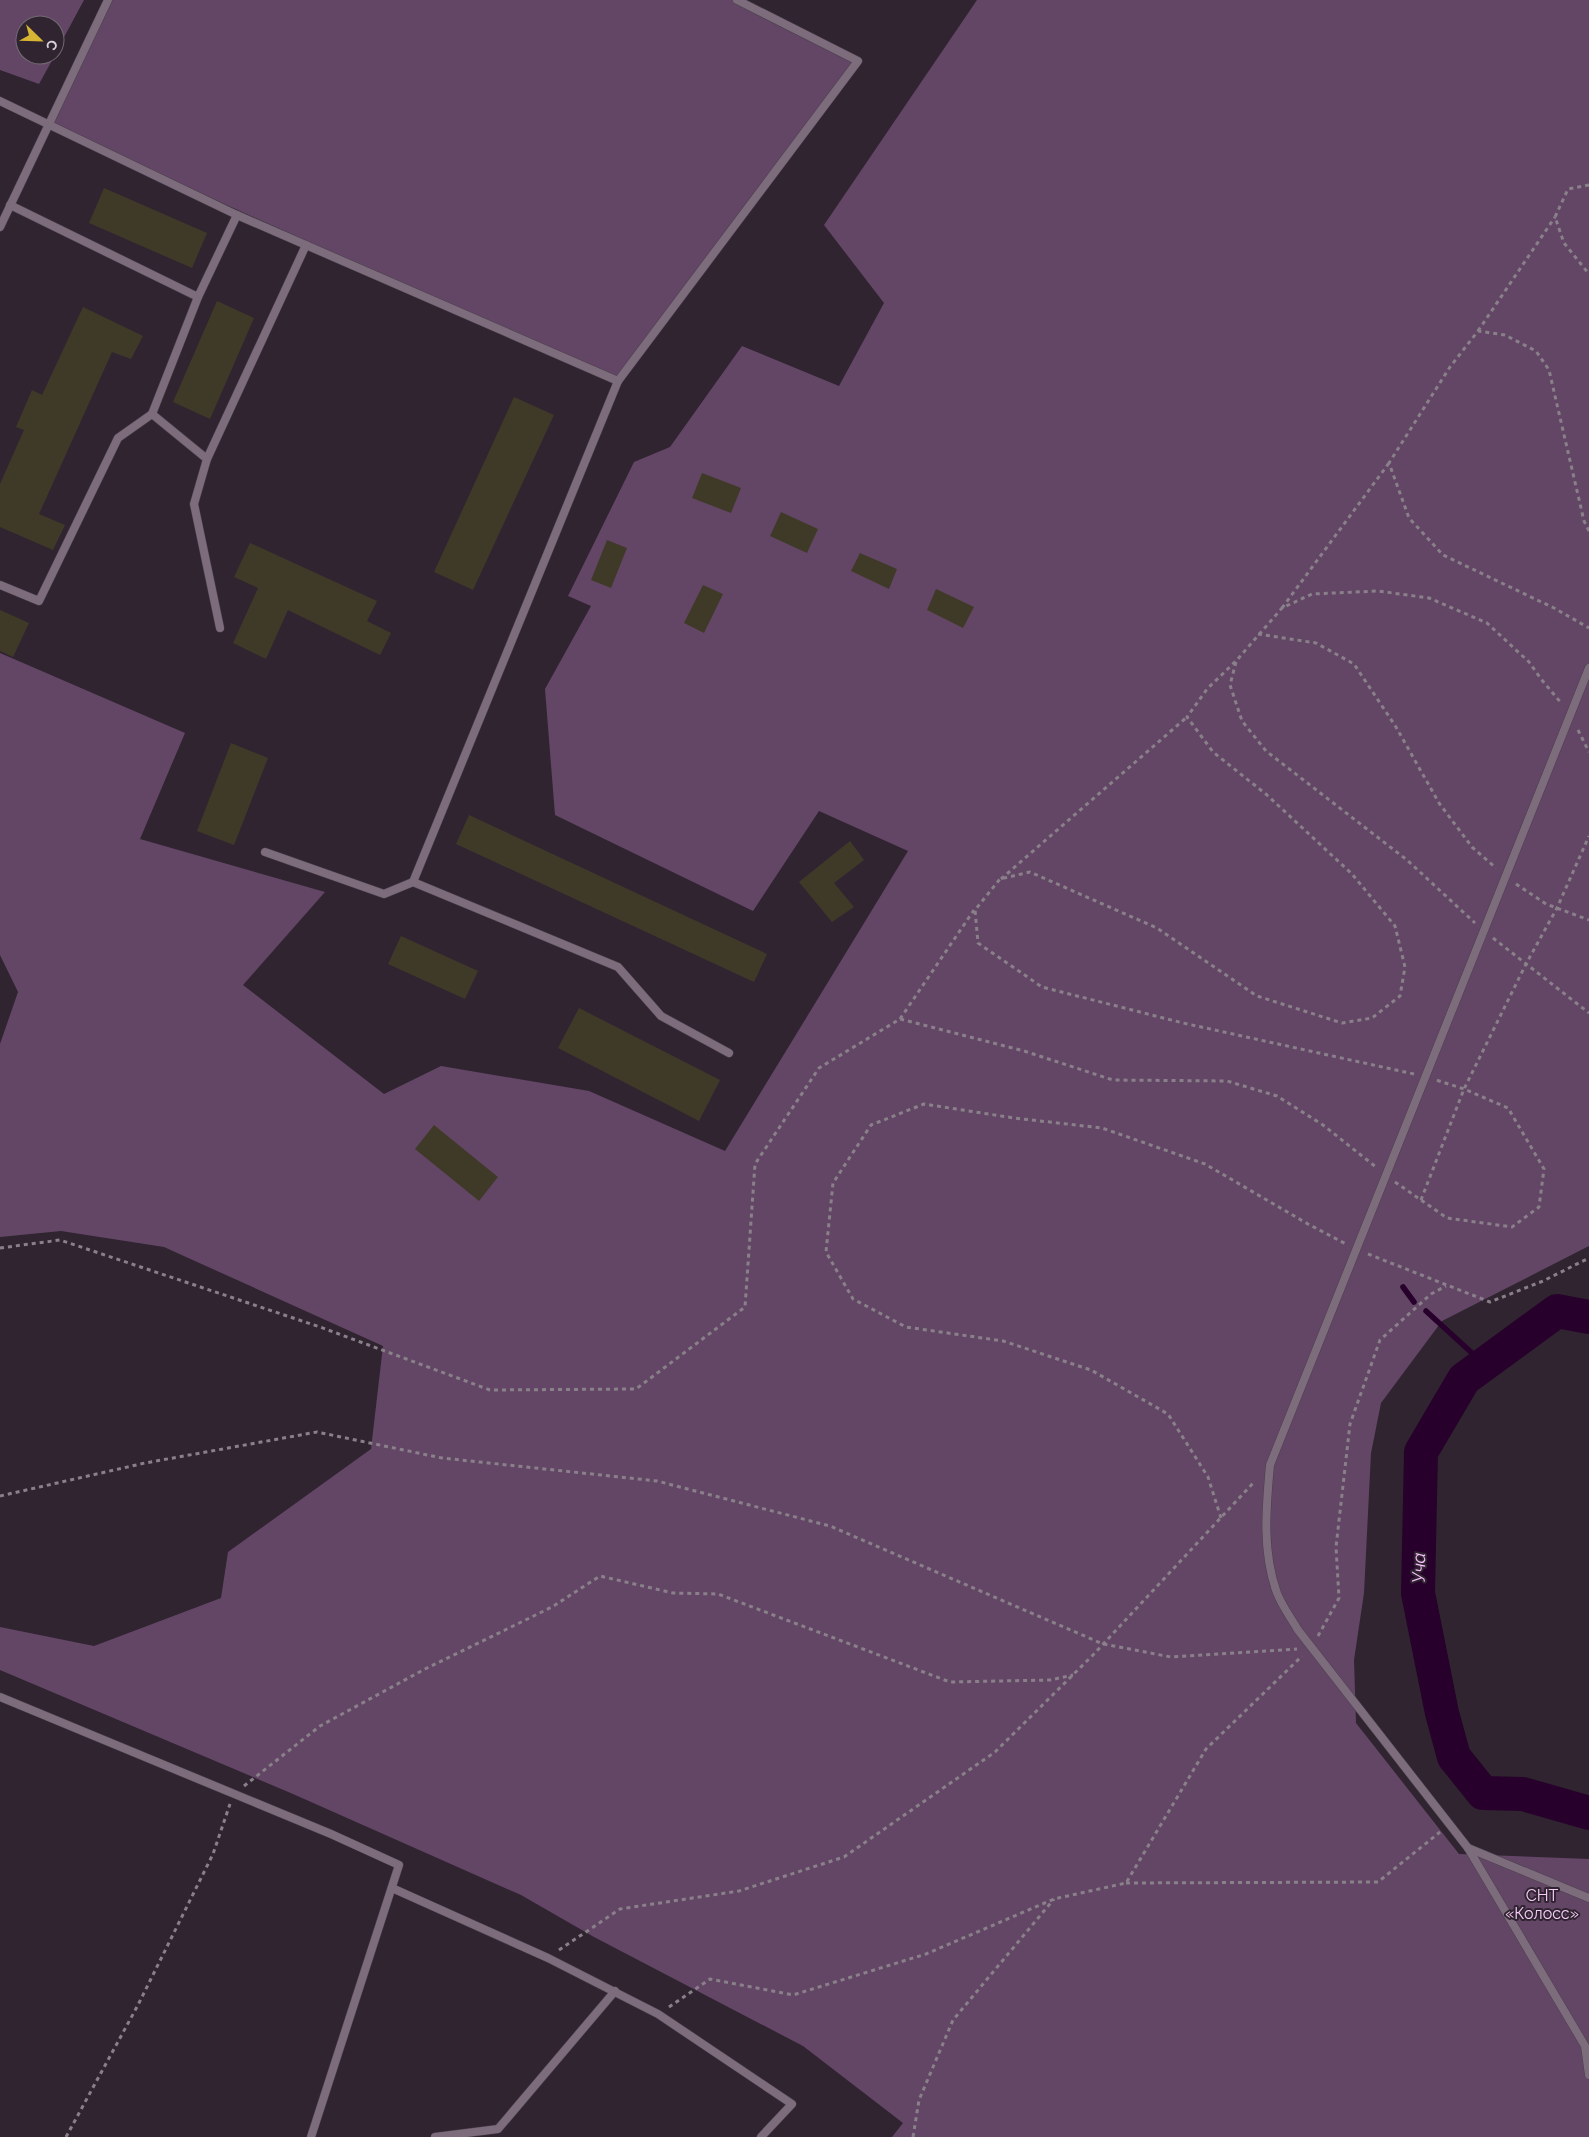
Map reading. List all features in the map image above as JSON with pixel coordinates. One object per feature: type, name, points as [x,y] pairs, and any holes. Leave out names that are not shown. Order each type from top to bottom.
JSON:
[{"type":"lane","points":[[0,227],[108,0]]},
{"type":"lane","points":[[413,882],[618,381],[858,61],[737,0]]},
{"type":"lane","points":[[0,101],[237,215],[618,381]]},
{"type":"lane","points":[[10,205],[198,296]]},
{"type":"lane","points":[[0,584],[39,601],[118,438],[152,414],[198,296],[237,215]]},
{"type":"lane","points":[[220,628],[194,504],[207,459],[306,244]]},
{"type":"lane","points":[[152,414],[207,459]]},
{"type":"lane","points":[[1589,668],[1270,1465],[1266,1507],[1267,1552],[1277,1593],[1298,1630],[1468,1848],[1587,2045],[1589,2075]]},
{"type":"lane","points":[[266,852],[384,894],[413,882],[618,968],[661,1016],[728,1052]]},
{"type":"lane","points":[[0,1697],[399,1865],[311,2137]]},
{"type":"lane","points":[[1468,1848],[1589,1898]]},
{"type":"lane","points":[[392,1888],[548,1958],[658,2014],[792,2104],[761,2137]]},
{"type":"lane","points":[[435,2137],[498,2129],[615,1991]]},
{"type":"path","points":[[0,1248],[60,1240],[320,1327],[490,1390],[636,1389],[745,1307],[756,1164],[819,1068],[900,1019],[974,910],[1000,879],[1187,717],[1207,689],[1236,661],[1282,608],[1390,463],[1450,367],[1478,331],[1555,217],[1568,189],[1589,185]]},
{"type":"path","points":[[1555,217],[1564,243],[1589,274]]},
{"type":"path","points":[[1478,331],[1506,336],[1536,351],[1549,370],[1584,521],[1589,531]]},
{"type":"path","points":[[1390,463],[1409,518],[1443,555],[1554,608],[1589,628]]},
{"type":"path","points":[[1282,608],[1312,594],[1378,591],[1429,598],[1487,622],[1529,662]]},
{"type":"path","points":[[1258,634],[1316,644],[1354,664],[1396,727],[1439,803],[1472,847],[1506,877],[1546,904],[1589,920]]},
{"type":"path","points":[[1236,661],[1230,684],[1242,721],[1266,751],[1408,860],[1484,932],[1589,1013]]},
{"type":"path","points":[[1000,879],[1030,872],[1158,928],[1257,996],[1342,1023],[1372,1018],[1400,996],[1405,967],[1395,926],[1352,874],[1267,796],[1214,752],[1187,717]]},
{"type":"path","points":[[1421,1200],[1464,1089],[1526,964],[1557,908],[1589,836]]},
{"type":"path","points":[[900,1019],[1024,1051],[1113,1080],[1227,1081],[1277,1096],[1323,1125],[1386,1175],[1447,1218],[1512,1227],[1539,1207],[1544,1169],[1508,1108],[1464,1089],[1426,1077],[1183,1023],[1042,987],[978,943],[974,910]]},
{"type":"path","points":[[1221,1518],[1208,1477],[1168,1414],[1091,1370],[1003,1341],[906,1327],[854,1299],[826,1252],[833,1183],[871,1125],[924,1104],[1014,1118],[1102,1128],[1205,1164],[1308,1224],[1356,1249],[1490,1302],[1543,1281],[1589,1258]]},
{"type":"path","points":[[1126,1883],[1206,1749],[1311,1648],[1338,1598],[1336,1547],[1350,1424],[1380,1340],[1431,1294],[1446,1286]]},
{"type":"path","points":[[0,1496],[145,1463],[318,1432],[442,1458],[657,1481],[830,1526],[1103,1644],[1171,1657],[1311,1648]]},
{"type":"path","points":[[548,1958],[620,1909],[739,1891],[844,1857],[995,1752],[1103,1644],[1270,1465]]},
{"type":"path","points":[[66,2137],[138,2005],[213,1854],[234,1794],[320,1726],[426,1669],[552,1607],[600,1576],[673,1593],[718,1594],[950,1682],[1050,1680],[1073,1674]]},
{"type":"path","points":[[658,2014],[710,1979],[793,1995],[926,1954],[1054,1899],[1126,1883],[1378,1882],[1449,1824]]},
{"type":"path","points":[[913,2137],[919,2100],[953,2020],[1054,1899]]},
{"type":"green space","points":[[0,0],[84,0],[65,35],[65,15],[15,15],[15,65],[49,65],[39,84],[0,70]]},
{"type":"green space","points":[[108,0],[739,0],[858,61],[618,381],[49,125]]},
{"type":"green space","name":"СНТ «Колосс»","points":[[977,0],[1589,0],[1589,1246],[1442,1321],[1381,1403],[1371,1453],[1364,1593],[1354,1660],[1356,1723],[1459,1854],[1589,1859],[1589,2137],[892,2137],[903,2123],[803,2046],[594,1937],[521,1895],[293,1794],[0,1670],[0,1627],[94,1646],[221,1598],[228,1552],[371,1449],[383,1346],[164,1247],[61,1231],[0,1237],[0,1044],[18,992],[0,955],[0,653],[185,733],[140,839],[325,892],[243,985],[384,1094],[441,1066],[589,1091],[725,1151],[908,851],[819,811],[753,911],[555,815],[545,689],[591,606],[568,596],[634,462],[670,447],[742,346],[839,386],[884,303],[824,225]]},
{"type":"building","points":[[104,188],[207,233],[192,268],[89,223]]},
{"type":"building","points":[[217,301],[254,318],[210,419],[173,402]]},
{"type":"building","points":[[83,307],[143,336],[131,359],[112,352],[39,514],[65,525],[53,550],[0,527],[0,484],[24,430],[16,427],[32,390],[42,395]]},
{"type":"building","points":[[514,397],[554,415],[473,590],[434,572]]},
{"type":"building","points":[[702,473],[741,488],[731,513],[692,498]]},
{"type":"building","points":[[781,512],[818,529],[807,553],[770,536]]},
{"type":"building","points":[[607,540],[627,548],[611,588],[591,580]]},
{"type":"building","points":[[250,543],[377,601],[367,621],[391,633],[380,655],[288,610],[266,659],[233,643],[258,588],[234,577]]},
{"type":"building","points":[[860,553],[897,569],[889,589],[851,571]]},
{"type":"building","points":[[703,585],[723,594],[704,633],[684,623]]},
{"type":"building","points":[[936,589],[974,607],[963,628],[927,610]]},
{"type":"building","points":[[0,610],[29,623],[13,657],[0,651]]},
{"type":"building","points":[[231,743],[268,758],[234,845],[197,831]]},
{"type":"building","points":[[469,815],[767,954],[754,982],[456,844]]},
{"type":"building","points":[[850,841],[864,860],[834,883],[854,907],[832,922],[799,882]]},
{"type":"building","points":[[401,936],[478,971],[465,999],[388,964]]},
{"type":"building","points":[[579,1008],[720,1080],[699,1121],[558,1048]]},
{"type":"building","points":[[434,1125],[498,1177],[479,1201],[415,1149]]},
{"type":"waterway","points":[[1403,1287],[1414,1302]]},
{"type":"waterway","points":[[1426,1311],[1484,1364]]},
{"type":"waterway","name":"Уча","points":[[1589,1317],[1557,1311],[1464,1379],[1421,1452],[1418,1593],[1442,1713],[1454,1757],[1483,1793],[1523,1794],[1589,1813]]}]
